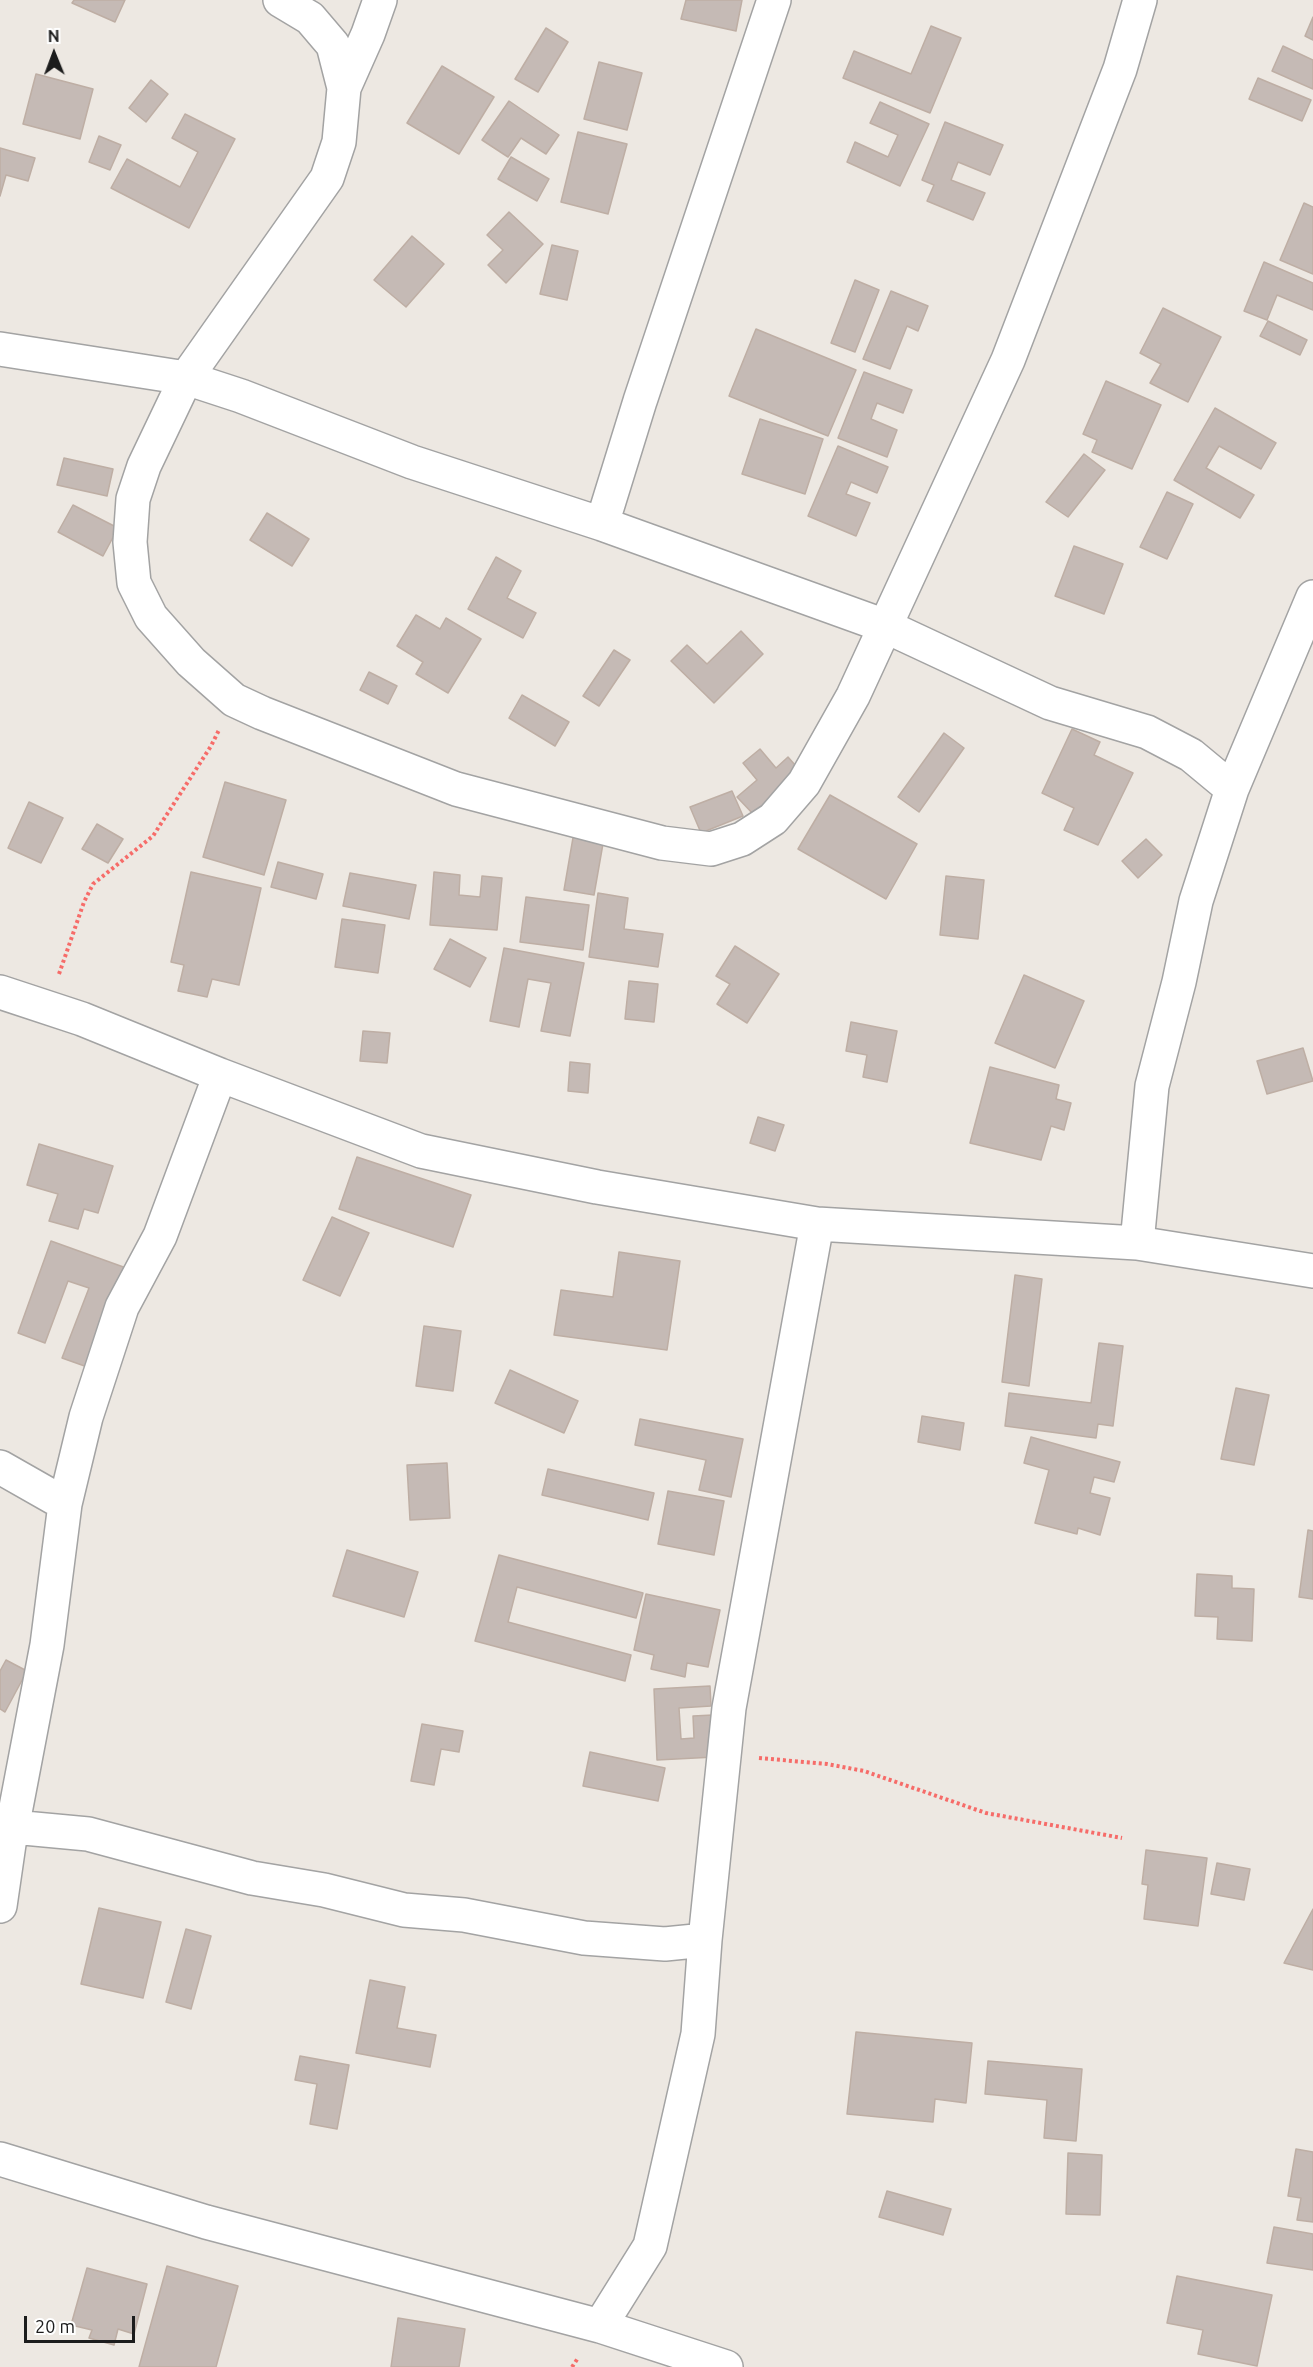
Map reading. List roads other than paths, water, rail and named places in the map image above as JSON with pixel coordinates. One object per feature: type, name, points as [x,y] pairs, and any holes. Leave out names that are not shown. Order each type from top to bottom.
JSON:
[{"type":"street","points":[[280,0],[310,18],[333,45],[345,88]]},
{"type":"street","points":[[380,0],[345,88],[339,142],[327,178],[186,378],[144,466],[133,499],[130,542],[134,583],[151,617],[191,662],[234,700],[283,722],[456,789],[662,843],[711,849],[742,839],[773,819],[804,783],[853,696],[1008,360],[1120,69],[1140,0]]},
{"type":"street","points":[[602,524],[774,0]]},
{"type":"street","points":[[0,349],[186,378],[251,400],[412,462],[602,524],[885,626],[1050,703],[1147,732],[1191,755],[1232,789]]},
{"type":"street","points":[[1137,1243],[1152,1086],[1196,901],[1232,789],[1313,597]]},
{"type":"street","points":[[0,992],[81,1019],[220,1075],[421,1150],[597,1187],[817,1224],[1137,1243],[1313,1271]]},
{"type":"street","points":[[0,1906],[7,1837],[47,1645],[65,1504],[86,1417],[122,1307],[160,1236],[220,1075]]},
{"type":"street","points":[[600,2326],[650,2246],[698,2034],[705,1940],[729,1708],[817,1224]]},
{"type":"street","points":[[0,1467],[65,1504]]},
{"type":"street","points":[[7,1837],[88,1834],[252,1878],[324,1890],[404,1910],[464,1915],[584,1938],[665,1944],[705,1940]]},
{"type":"street","points":[[0,2159],[206,2222],[600,2326],[726,2367]]}]
